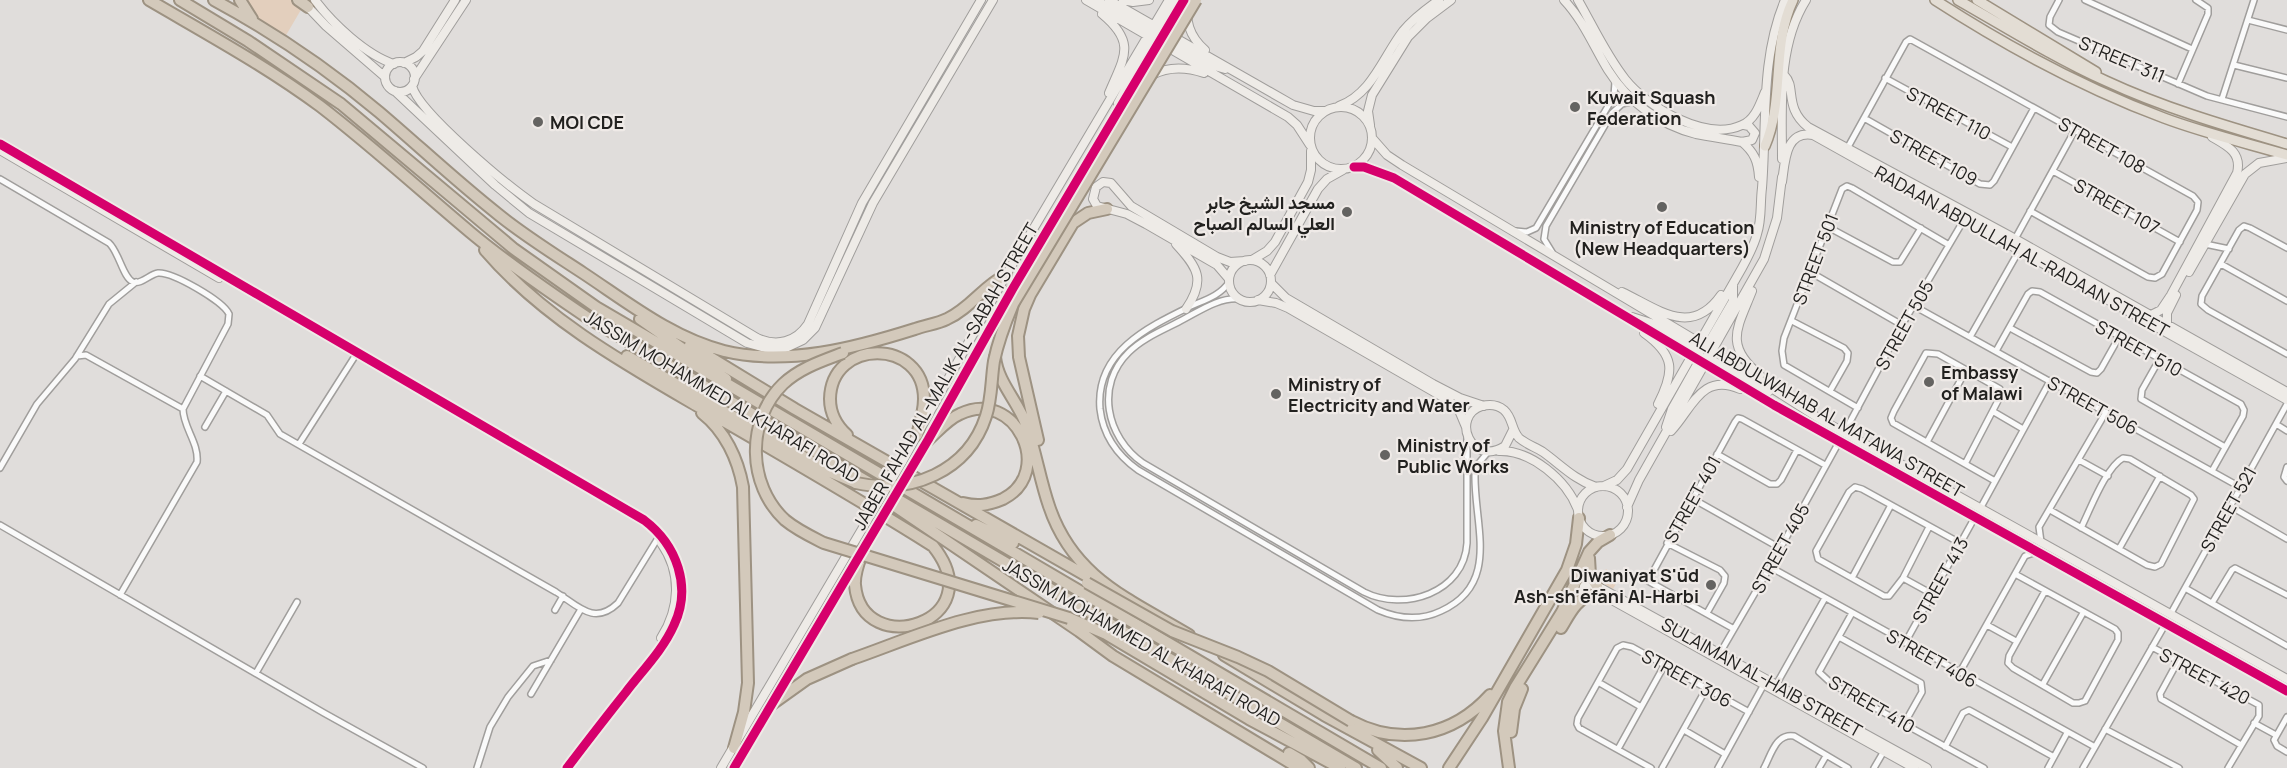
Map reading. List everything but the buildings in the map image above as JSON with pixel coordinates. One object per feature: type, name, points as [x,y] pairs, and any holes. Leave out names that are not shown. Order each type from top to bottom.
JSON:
[{"type":"highway","name":"JASSIM MOHAMMED AL KHARAFI ROAD","points":[[150,0],[272,72],[318,105],[384,157],[471,234],[588,318],[1356,768]]},
{"type":"highway","name":"JASSIM MOHAMMED AL KHARAFI ROAD","points":[[180,0],[248,41],[341,104],[443,191],[557,281],[645,338],[1381,768]]},
{"type":"highway","points":[[214,0],[283,39],[378,111],[483,202],[535,242],[625,302],[644,318],[948,498],[1111,588],[1421,768]]},
{"type":"highway","points":[[240,0],[254,22]]},
{"type":"highway","points":[[298,0],[308,2]]},
{"type":"highway","points":[[566,323],[593,336],[830,472],[856,483],[887,487],[903,486],[930,478],[960,458],[981,429],[989,406],[994,362],[1013,304],[1196,0]]},
{"type":"highway","points":[[1107,209],[1088,213],[1073,223],[1030,295],[1021,320],[1019,357],[1043,463],[1048,505],[1068,547],[1092,575],[1111,588]]},
{"type":"highway","points":[[471,234],[516,282],[566,323],[678,395],[933,546],[944,560],[948,573],[948,589],[942,606],[933,616],[919,625],[902,628],[883,624],[868,613],[859,600],[855,585],[856,570],[864,549]]},
{"type":"highway","points":[[583,273],[642,321],[718,372],[746,397]]},
{"type":"highway","points":[[1006,275],[995,281],[968,307],[947,319],[843,353],[806,368],[793,376],[770,399],[757,435],[756,456],[763,487],[772,505],[798,530],[824,543],[1069,618],[1106,634],[1244,722],[1301,760],[1309,768]]},
{"type":"highway","points":[[1024,285],[1015,338],[1016,366],[1046,491]]},
{"type":"highway","points":[[1012,290],[996,338],[995,360],[1002,380],[1024,419],[1039,466]]},
{"type":"highway","points":[[625,302],[702,344],[742,355],[775,357],[814,354],[891,337]]},
{"type":"highway","points":[[859,446],[836,423],[830,404],[830,393],[837,374],[844,366],[852,360],[871,353],[901,358],[916,372],[924,391],[917,435]]},
{"type":"highway","points":[[678,395],[707,417],[724,437],[740,470],[743,487],[748,683],[744,711],[734,748]]},
{"type":"highway","points":[[928,440],[960,413],[974,409],[986,409],[1007,417],[1022,434],[1027,445],[1028,457],[1023,479],[1008,496],[991,504],[977,506],[948,498]]},
{"type":"highway","points":[[827,458],[1113,656],[1299,768]]},
{"type":"highway","points":[[1449,768],[1482,718],[1571,562],[1576,544],[1578,514]]},
{"type":"highway","points":[[961,522],[984,527],[1172,631],[1268,671],[1352,726],[1397,768]]},
{"type":"highway","points":[[1547,649],[1589,552],[1598,542],[1610,535]]},
{"type":"highway","points":[[1024,541],[1060,567]]},
{"type":"highway","points":[[1515,768],[1510,735],[1514,709],[1524,685],[1577,604],[1595,591],[1589,571],[1589,552]]},
{"type":"highway","points":[[772,704],[807,679],[852,659],[986,615],[1029,612],[1069,618]]},
{"type":"highway","points":[[1509,768],[1504,731],[1508,702],[1563,612]]},
{"type":"highway","points":[[1079,631],[1244,722],[1340,768]]},
{"type":"highway","points":[[1352,726],[1388,735],[1426,734],[1462,720],[1502,682]]},
{"type":"main road","points":[[1765,146],[1774,115],[1780,43],[1793,0]]},
{"type":"main road","points":[[1935,0],[2060,71],[2147,111],[2287,157]]},
{"type":"main road","points":[[1951,0],[2015,38],[2036,44]]},
{"type":"main road","points":[[1959,0],[2107,82],[2182,112],[2287,144]]},
{"type":"main road","points":[[1977,0],[2084,63],[2107,82]]},
{"type":"street","points":[[385,77],[388,68],[394,64],[412,60],[423,51],[455,0]]},
{"type":"street","points":[[395,91],[406,90],[413,82],[466,0]]},
{"type":"street","points":[[308,2],[330,30],[385,77],[387,84],[495,185],[530,213],[758,347],[769,349],[786,348],[798,343],[811,332],[820,318],[873,203],[993,0]]},
{"type":"street","points":[[1109,0],[1215,76],[1288,117],[1297,125],[1324,165],[1343,170]]},
{"type":"street","points":[[1123,0],[1133,2],[1149,0]]},
{"type":"street","name":"JABER FAHAD AL-MALIK AL-SABAH STREET","points":[[734,768],[912,468],[1012,290],[1128,95],[1157,33],[1169,0]]},
{"type":"street","points":[[1109,127],[1119,99],[1176,0]]},
{"type":"street","name":"JABER FAHAD AL-MALIK AL-SABAH STREET","points":[[721,768],[902,462],[1006,275],[1102,113],[1157,33],[1184,0]]},
{"type":"street","points":[[1190,0],[1187,20],[1192,35],[1201,47],[1217,61]]},
{"type":"street","points":[[1091,1],[1217,61],[1293,105],[1303,109],[1324,111],[1350,102],[1364,90],[1399,37],[1423,11],[1439,0]]},
{"type":"street","points":[[1354,167],[1367,155],[1372,138],[1368,111],[1372,95],[1416,27],[1451,0]]},
{"type":"street","points":[[1564,0],[1578,17],[1615,81],[1634,101],[1651,114],[1672,126],[1696,134],[1749,142],[1755,137],[1753,129],[1744,125]]},
{"type":"street","points":[[1578,0],[1611,58],[1633,88],[1651,104],[1689,123],[1725,129],[1744,125],[1752,118],[1767,85]]},
{"type":"street","points":[[1627,507],[1619,492],[1574,476],[1522,440],[1513,430],[1511,419],[1504,410],[1493,405],[1484,406],[1460,398],[1286,298],[1270,279],[1261,263],[1230,262],[1217,257],[1136,209],[1125,201],[1115,185],[1103,182],[1096,187],[1093,199],[1097,206],[1132,216],[1216,265],[1229,280],[1232,292],[1240,299],[1247,302],[1270,301],[1288,308],[1448,400],[1458,408],[1475,447],[1491,451],[1514,452],[1537,464],[1564,487],[1582,525],[1594,534],[1610,535],[1622,527],[1626,521],[1627,507],[1639,480],[1664,436],[1672,409],[1732,301],[1733,284],[1757,234],[1761,217],[1768,56],[1785,0]]},
{"type":"street","points":[[1782,182],[1782,111],[1790,33],[1794,20],[1806,0]]},
{"type":"street","name":"STREET 311","points":[[2059,0],[2050,17],[2049,25],[2058,32],[2206,96],[2287,117]]},
{"type":"street","points":[[2085,0],[2193,49]]},
{"type":"street","points":[[2178,84],[2208,14],[2208,8],[2196,0]]},
{"type":"street","points":[[2222,99],[2254,0]]},
{"type":"street","points":[[404,63],[412,69],[413,82],[422,105],[522,196],[762,340],[781,343],[793,339],[803,331],[862,203],[980,1]]},
{"type":"street","points":[[1091,1],[1120,31],[1125,48],[1122,64],[1102,113]]},
{"type":"street","points":[[308,2],[368,50],[394,64]]},
{"type":"street","points":[[2248,20],[2287,30]]},
{"type":"street","points":[[1157,33],[1211,65],[1232,70]]},
{"type":"street","points":[[1394,59],[1393,53],[1399,37]]},
{"type":"street","name":"STREET 108","points":[[1848,147],[1885,78],[1910,39],[2193,196],[2198,202],[2198,210],[2162,274],[2153,278],[2030,211]]},
{"type":"street","points":[[2234,64],[2287,78]]},
{"type":"street","points":[[1128,95],[1148,77],[1163,70],[1189,69],[1215,76]]},
{"type":"street","name":"RADAAN ABDULLAH AL-RADAAN STREET","points":[[1785,76],[1789,82],[1794,111],[1807,131],[1813,135],[2014,239],[2287,402]]},
{"type":"street","name":"STREET 110","points":[[1885,78],[2012,147]]},
{"type":"street","points":[[1615,81],[1614,96],[1536,228],[1537,235],[1544,232],[1605,124],[1622,104],[1634,101]]},
{"type":"street","points":[[1633,88],[1643,87]]},
{"type":"street","points":[[1614,96],[1620,95],[1622,104]]},
{"type":"street","points":[[1335,107],[1345,107],[1356,111],[1370,126]]},
{"type":"street","name":"STREET 109","points":[[1863,118],[1980,184],[1990,185],[2034,108]]},
{"type":"street","points":[[1324,111],[1312,126],[1311,170],[1308,182],[1275,242],[1267,251],[1234,267],[1229,280],[1218,294],[1186,309],[1132,340],[1110,364],[1103,381],[1100,399],[1101,417],[1110,440],[1125,459],[1138,470],[1378,610],[1398,617],[1428,616],[1447,609],[1469,590],[1478,573],[1481,555],[1475,475],[1478,464],[1491,451],[1505,446],[1513,430]]},
{"type":"street","points":[[912,118],[921,122]]},
{"type":"street","points":[[2167,324],[2166,309],[2238,169],[2238,161],[2233,150],[2201,129]]},
{"type":"street","points":[[2014,239],[2075,130]]},
{"type":"street","points":[[1796,404],[1747,363],[1737,346],[1736,329],[1772,239],[1788,147],[1796,137],[1807,131]]},
{"type":"street","name":"RADAAN ABDULLAH AL-RADAAN STREET","points":[[1807,131],[1848,147],[1965,218],[2020,249],[2068,272]]},
{"type":"street","name":"ALI ABDULWAHAB AL MATAWA STREET","points":[[1372,138],[1387,155],[1402,165],[1553,254],[1702,353],[1774,405],[2287,691]]},
{"type":"street","points":[[1742,142],[1756,159],[1761,199]]},
{"type":"street","points":[[0,144],[641,524],[658,538],[670,559],[676,581],[676,603],[669,624],[651,652],[561,768]]},
{"type":"street","points":[[0,150],[644,520],[661,535],[671,549],[679,569],[682,591],[674,627],[567,768]]},
{"type":"street","points":[[2151,315],[2166,309],[2249,169],[2264,160],[2287,157]]},
{"type":"street","points":[[1258,300],[1268,291],[1270,279],[1318,189],[1328,179],[1343,170],[1364,167],[1394,178],[1624,316],[1651,323],[1702,353]]},
{"type":"street","name":"STREET 107","points":[[2053,171],[2180,242]]},
{"type":"street","points":[[0,179],[109,243],[127,277],[136,282]]},
{"type":"street","name":"STREET 501","points":[[1858,408],[1784,365],[1782,351],[1784,338],[1842,189],[1847,186],[1949,245]]},
{"type":"street","name":"STREET 505","points":[[1845,433],[1902,325],[1965,218]]},
{"type":"street","points":[[2287,248],[2244,226],[2239,230],[2202,296],[2201,304],[2287,354]]},
{"type":"street","points":[[1828,227],[1893,262],[1900,262],[1904,258],[1921,228]]},
{"type":"street","points":[[1514,231],[1527,232],[1536,228]]},
{"type":"street","points":[[1544,232],[1546,242],[1553,254]]},
{"type":"street","points":[[1171,238],[1193,263],[1197,272],[1196,293],[1186,309]]},
{"type":"street","points":[[2205,244],[2229,249]]},
{"type":"street","points":[[842,247],[845,251],[851,251]]},
{"type":"street","points":[[1970,337],[2020,249]]},
{"type":"street","points":[[2221,264],[2287,301]]},
{"type":"street","points":[[1587,276],[1662,312],[1679,318],[1695,318],[1708,310],[1742,268]]},
{"type":"street","points":[[1810,272],[1902,325]]},
{"type":"street","points":[[0,468],[41,399],[77,356],[109,304],[136,282],[155,274],[168,274],[226,308],[229,321],[183,409],[184,420],[197,451],[197,462],[120,595]]},
{"type":"street","points":[[1578,514],[1583,495],[1617,480],[1622,475],[1756,276]]},
{"type":"street","name":"STREET 510","points":[[1996,351],[2028,294],[2032,291],[2040,292],[2118,338],[2241,404],[2244,410],[2243,416],[2212,471]]},
{"type":"street","name":"RADAAN ABDULLAH AL-RADAAN STREET","points":[[2100,291],[2151,315],[2287,392]]},
{"type":"street","points":[[1583,292],[1658,343],[1666,353],[1670,366],[1668,381],[1639,447]]},
{"type":"street","points":[[1240,299],[1222,301],[1146,338],[1128,352],[1117,367],[1109,391],[1110,416],[1119,440],[1143,463],[1379,599],[1404,601],[1420,598],[1441,587],[1457,571],[1464,558],[1467,543],[1467,431],[1470,416],[1484,406]]},
{"type":"street","name":"STREET 506","points":[[1914,306],[2240,487]]},
{"type":"street","points":[[1792,321],[1844,348],[1848,353],[1847,361],[1830,392]]},
{"type":"street","points":[[2010,328],[2091,372],[2097,373],[2118,338]]},
{"type":"street","points":[[82,348],[86,355],[183,409]]},
{"type":"street","name":"ALI ABDULWAHAB AL MATAWA STREET","points":[[1702,353],[1755,385],[1779,394],[2287,680]]},
{"type":"street","points":[[1965,464],[2001,398],[2000,389],[1938,354],[1926,353],[1894,411],[1891,418],[1893,423],[1927,442],[1965,464],[1995,481]]},
{"type":"street","points":[[77,356],[86,355]]},
{"type":"street","points":[[299,444],[355,355]]},
{"type":"street","points":[[2159,360],[2142,390],[2141,399],[2225,447]]},
{"type":"street","points":[[1927,442],[1966,370]]},
{"type":"street","points":[[200,376],[267,415],[278,432],[563,596],[580,609],[593,614],[607,611],[618,603],[658,538]]},
{"type":"street","points":[[1980,509],[2050,381]]},
{"type":"street","points":[[1664,436],[1676,426],[1698,394],[1711,387],[1719,385],[1734,387],[1774,405]]},
{"type":"street","points":[[205,427],[226,391]]},
{"type":"street","name":"STREET 521","points":[[2170,615],[2287,402]]},
{"type":"street","points":[[1994,412],[2023,429]]},
{"type":"street","points":[[2022,532],[2033,531],[2039,527],[2106,412]]},
{"type":"street","name":"STREET 401","points":[[1734,629],[1648,581],[1667,543],[1738,418],[1825,465]]},
{"type":"street","points":[[2276,424],[2287,431]]},
{"type":"street","name":"STREET 405","points":[[1720,653],[1839,442]]},
{"type":"street","points":[[1717,454],[1770,484],[1777,484],[1797,450]]},
{"type":"street","points":[[2050,510],[2081,528],[2147,565],[2155,567],[2161,564],[2194,499],[2192,495],[2130,459],[2123,458],[2117,461],[2081,528]]},
{"type":"street","points":[[2079,460],[2108,476]]},
{"type":"street","points":[[2287,467],[2284,477],[2287,481]]},
{"type":"street","points":[[2119,549],[2160,477]]},
{"type":"street","points":[[1929,527],[1903,578],[1889,596],[1884,596],[1818,559],[1816,551],[1849,492],[1855,487],[1960,543]]},
{"type":"street","points":[[1693,499],[1780,548]]},
{"type":"street","points":[[1852,578],[1891,505]]},
{"type":"street","points":[[2230,506],[2287,539]]},
{"type":"street","name":"STREET 413","points":[[1905,643],[1975,517]]},
{"type":"street","points":[[0,525],[423,768]]},
{"type":"street","points":[[2039,527],[2042,543]]},
{"type":"street","points":[[1667,543],[1720,570],[1725,576],[1724,583],[1707,614]]},
{"type":"street","points":[[2023,544],[2025,556]]},
{"type":"street","points":[[1960,672],[2025,556],[2037,551]]},
{"type":"street","name":"STREET 406","points":[[1770,567],[2095,747]]},
{"type":"street","points":[[2212,603],[2235,568],[2239,568],[2287,595]]},
{"type":"street","points":[[2073,571],[2087,573],[2109,585],[2112,582]]},
{"type":"street","points":[[2015,574],[2115,629],[2118,633],[2118,640],[2085,701],[2073,703],[2008,663],[2016,641],[2045,591]]},
{"type":"street","points":[[1903,578],[1932,594]]},
{"type":"street","points":[[2185,588],[2287,646]]},
{"type":"street","name":"SULAIMAN AL-HAIB STREET","points":[[1595,591],[1720,653],[1910,764]]},
{"type":"street","name":"SULAIMAN AL-HAIB STREET","points":[[1595,591],[1884,751],[1910,764],[1927,768]]},
{"type":"street","points":[[555,610],[563,596]]},
{"type":"street","points":[[1776,685],[1824,598]]},
{"type":"street","points":[[256,674],[297,602]]},
{"type":"street","points":[[531,694],[580,609]]},
{"type":"street","name":"STREET 410","points":[[1852,613],[1819,672],[1832,684],[1984,768]]},
{"type":"street","points":[[2043,684],[2083,613]]},
{"type":"street","points":[[2083,768],[2166,623]]},
{"type":"street","points":[[1987,625],[2016,641]]},
{"type":"street","points":[[1839,637],[1921,683],[1922,692],[1904,724]]},
{"type":"street","name":"STREET 306","points":[[1651,768],[1580,728],[1577,724],[1617,648],[1623,645],[1632,647],[1749,712]]},
{"type":"street","name":"STREET 420","points":[[2151,647],[2259,705],[2259,716],[2228,768]]},
{"type":"street","points":[[477,768],[490,727],[504,702],[531,668],[551,660]]},
{"type":"street","points":[[2178,661],[2160,694],[2161,699],[2241,745]]},
{"type":"street","points":[[1618,749],[1664,666]]},
{"type":"street","points":[[1598,682],[1641,707]]},
{"type":"street","points":[[1718,768],[1763,686]]},
{"type":"street","points":[[1662,768],[1706,689]]},
{"type":"street","points":[[1946,747],[1963,713],[1969,710],[2054,757]]},
{"type":"street","points":[[2287,717],[2274,740],[2277,746],[2287,752]]},
{"type":"street","points":[[2254,723],[2276,735]]},
{"type":"street","points":[[2105,729],[2179,768]]},
{"type":"street","points":[[1684,730],[1725,754]]},
{"type":"street","points":[[2048,768],[2067,733]]},
{"type":"street","points":[[1764,768],[1780,738],[1786,735],[1794,736],[1848,768]]},
{"type":"street","points":[[1874,768],[1884,751]]},
{"type":"street","points":[[1819,768],[1826,756]]},
{"type":"shaded area","points":[[243,0],[295,0],[302,8],[285,37],[252,16]]},
{"type":"shaded area","points":[[1606,569],[1620,577],[1613,589],[1599,582]]},
{"type":"cycle path","points":[[734,768],[1184,0]]},
{"type":"cycle path","points":[[0,144],[644,520],[656,530],[673,554],[681,582],[682,596],[674,625],[658,652],[567,768]]},
{"type":"cycle path","points":[[1354,167],[1364,167],[1394,178],[1774,405],[2287,691]]},
{"type":"place","name":"Kuwait Squash Federation","points":[[1575,107]]},
{"type":"place","name":"MOI CDE","points":[[538,122]]},
{"type":"place","name":"Ministry of Education (New Headquarters)","points":[[1662,207]]},
{"type":"place","name":"مسجد الشيخ جابر العلي السالم الصباح","points":[[1347,212]]},
{"type":"place","name":"Embassy of Malawi","points":[[1929,382]]},
{"type":"place","name":"Ministry of Electricity and Water","points":[[1276,394]]},
{"type":"place","name":"Ministry of Public Works","points":[[1385,455]]},
{"type":"place","name":"Diwaniyat S'ūd Ash-sh'ēfāni Al-Harbi","points":[[1711,585]]}]
